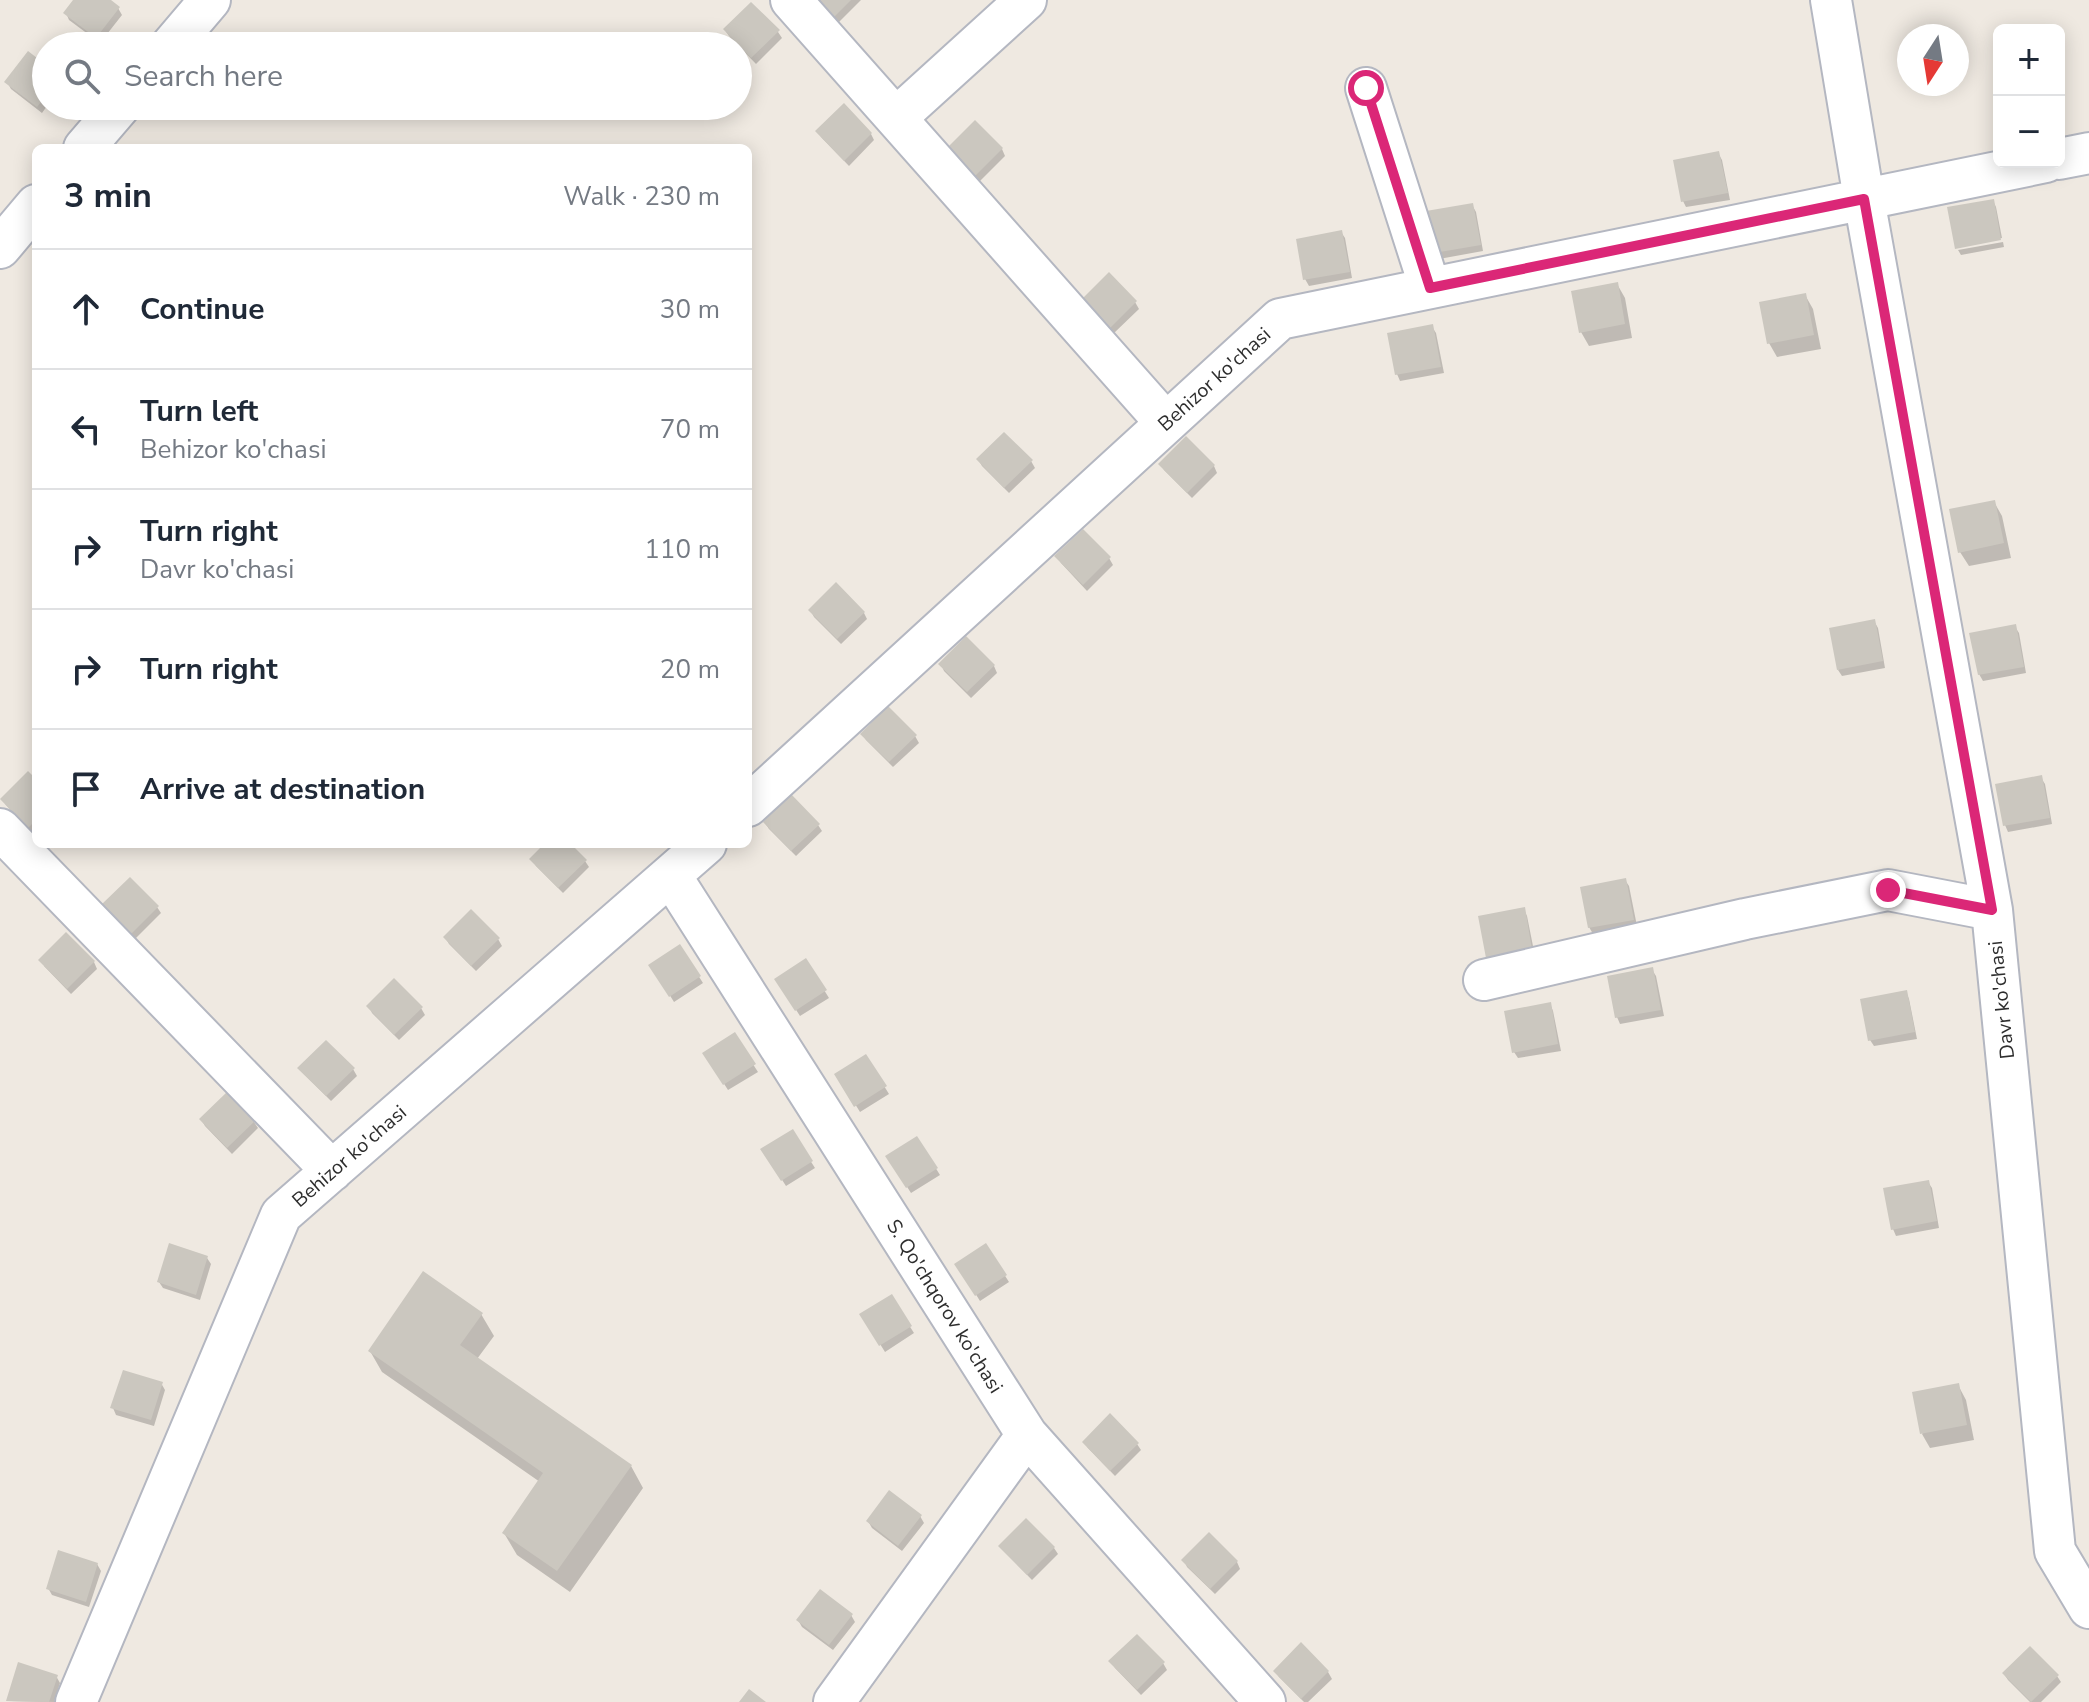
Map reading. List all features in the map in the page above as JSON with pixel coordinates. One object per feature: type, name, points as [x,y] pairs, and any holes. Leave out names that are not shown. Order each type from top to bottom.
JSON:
[{"type":"street","points":[[183,32],[210,0]]},
{"type":"street","points":[[791,0],[1166,423]]},
{"type":"street","points":[[896,118],[1026,0]]},
{"type":"street","name":"Davr ko'chasi","points":[[1831,0],[1992,910],[2055,1551],[2089,1608]]},
{"type":"street","points":[[1366,88],[1430,288]]},
{"type":"street","points":[[87,144],[108,120]]},
{"type":"street","points":[[2065,158],[2089,153]]},
{"type":"street","name":"Behizor ko'chasi","points":[[752,802],[1280,319],[2016,168]]},
{"type":"street","points":[[0,248],[32,210]]},
{"type":"street","points":[[0,829],[332,1171]]},
{"type":"street","name":"Behizor ko'chasi","points":[[76,1702],[281,1215],[702,848]]},
{"type":"street","name":"S. Qo'chqorov ko'chasi","points":[[671,876],[1027,1435],[1265,1702]]},
{"type":"street","points":[[1484,980],[1745,919],[1888,890],[1992,910]]},
{"type":"street","points":[[834,1702],[1027,1435]]},
{"type":"building","points":[[73,0],[111,0],[120,7],[101,32],[88,32],[63,13]]},
{"type":"building","points":[[818,0],[851,0],[834,17]]},
{"type":"building","points":[[751,2],[780,30],[752,57],[752,32],[726,32],[723,29]]},
{"type":"building","points":[[28,51],[32,54],[32,103],[4,82]]},
{"type":"building","points":[[844,103],[872,133],[844,161],[815,131]]},
{"type":"building","points":[[975,120],[1003,148],[975,176],[947,148]]},
{"type":"building","points":[[1719,151],[1728,193],[1681,202],[1673,160]]},
{"type":"building","points":[[1994,199],[2001,240],[1955,249],[1947,207]]},
{"type":"building","points":[[1473,203],[1481,245],[1434,253],[1426,211]]},
{"type":"building","points":[[1342,230],[1350,272],[1303,280],[1296,239]]},
{"type":"building","points":[[1109,272],[1137,301],[1109,329],[1081,300]]},
{"type":"building","points":[[1618,282],[1625,324],[1579,333],[1571,291]]},
{"type":"building","points":[[1806,293],[1814,335],[1767,344],[1759,302]]},
{"type":"building","points":[[1433,324],[1441,367],[1395,375],[1387,333]]},
{"type":"building","points":[[1004,432],[1033,460],[1004,488],[976,459]]},
{"type":"building","points":[[1186,436],[1215,465],[1187,493],[1158,464]]},
{"type":"building","points":[[1995,500],[2004,543],[1958,553],[1949,509]]},
{"type":"building","points":[[1083,529],[1111,557],[1083,585],[1054,556]]},
{"type":"building","points":[[836,582],[865,612],[837,639],[808,610]]},
{"type":"building","points":[[1875,619],[1883,661],[1837,670],[1829,628]]},
{"type":"building","points":[[2016,624],[2024,667],[1978,675],[1969,633]]},
{"type":"building","points":[[966,636],[995,665],[967,692],[938,664]]},
{"type":"building","points":[[888,706],[917,735],[889,762],[860,734]]},
{"type":"building","points":[[28,771],[32,775],[32,824],[28,828],[0,799]]},
{"type":"building","points":[[2042,775],[2050,818],[2003,826],[1995,784]]},
{"type":"building","points":[[791,794],[820,824],[791,851],[763,822]]},
{"type":"building","points":[[540,848],[575,848],[587,860],[558,888],[529,859]]},
{"type":"building","points":[[130,877],[159,906],[131,934],[102,904]]},
{"type":"building","points":[[1626,878],[1634,920],[1588,928],[1580,887]]},
{"type":"building","points":[[1525,907],[1532,950],[1486,958],[1478,916]]},
{"type":"building","points":[[471,909],[500,938],[471,966],[443,937]]},
{"type":"building","points":[[66,932],[95,961],[67,989],[38,960]]},
{"type":"building","points":[[680,944],[701,976],[669,997],[648,965]]},
{"type":"building","points":[[806,958],[827,990],[795,1011],[774,979]]},
{"type":"building","points":[[1653,967],[1661,1010],[1615,1018],[1607,976]]},
{"type":"building","points":[[394,978],[423,1007],[394,1035],[366,1006]]},
{"type":"building","points":[[1907,990],[1915,1032],[1868,1041],[1860,999]]},
{"type":"building","points":[[1551,1002],[1558,1044],[1512,1053],[1504,1011]]},
{"type":"building","points":[[735,1032],[756,1064],[723,1085],[702,1053]]},
{"type":"building","points":[[326,1040],[355,1068],[326,1096],[297,1068]]},
{"type":"building","points":[[866,1054],[887,1086],[854,1107],[834,1074]]},
{"type":"building","points":[[227,1092],[256,1120],[227,1148],[199,1119]]},
{"type":"building","points":[[793,1129],[813,1161],[781,1181],[760,1149]]},
{"type":"building","points":[[917,1136],[938,1168],[906,1188],[885,1156]]},
{"type":"building","points":[[1929,1180],[1937,1221],[1891,1230],[1883,1188]]},
{"type":"building","points":[[169,1243],[208,1256],[196,1295],[157,1282]]},
{"type":"building","points":[[986,1243],[1007,1275],[975,1296],[954,1264]]},
{"type":"building","points":[[423,1271],[483,1313],[460,1345],[632,1465],[557,1571],[502,1533],[543,1473],[368,1351]]},
{"type":"building","points":[[892,1294],[912,1326],[879,1346],[859,1314]]},
{"type":"building","points":[[123,1370],[163,1382],[151,1420],[110,1408]]},
{"type":"building","points":[[1959,1383],[1967,1425],[1920,1434],[1912,1392]]},
{"type":"building","points":[[1110,1413],[1139,1443],[1110,1471],[1082,1442]]},
{"type":"building","points":[[889,1490],[922,1515],[898,1546],[866,1521]]},
{"type":"building","points":[[1026,1518],[1055,1547],[1027,1575],[998,1546]]},
{"type":"building","points":[[1209,1532],[1238,1561],[1210,1589],[1181,1560]]},
{"type":"building","points":[[58,1550],[98,1563],[86,1602],[46,1589]]},
{"type":"building","points":[[820,1589],[853,1614],[829,1645],[796,1620]]},
{"type":"building","points":[[1137,1634],[1165,1662],[1137,1690],[1108,1661]]},
{"type":"building","points":[[1301,1642],[1329,1671],[1301,1699],[1273,1671]]},
{"type":"building","points":[[2030,1646],[2059,1675],[2031,1702],[2002,1673]]},
{"type":"building","points":[[18,1662],[58,1675],[49,1702],[6,1701]]},
{"type":"building","points":[[749,1689],[766,1702],[739,1702]]},
{"type":"route","points":[[1366,88],[1430,288],[1864,199],[1992,910],[1888,890]]}]
